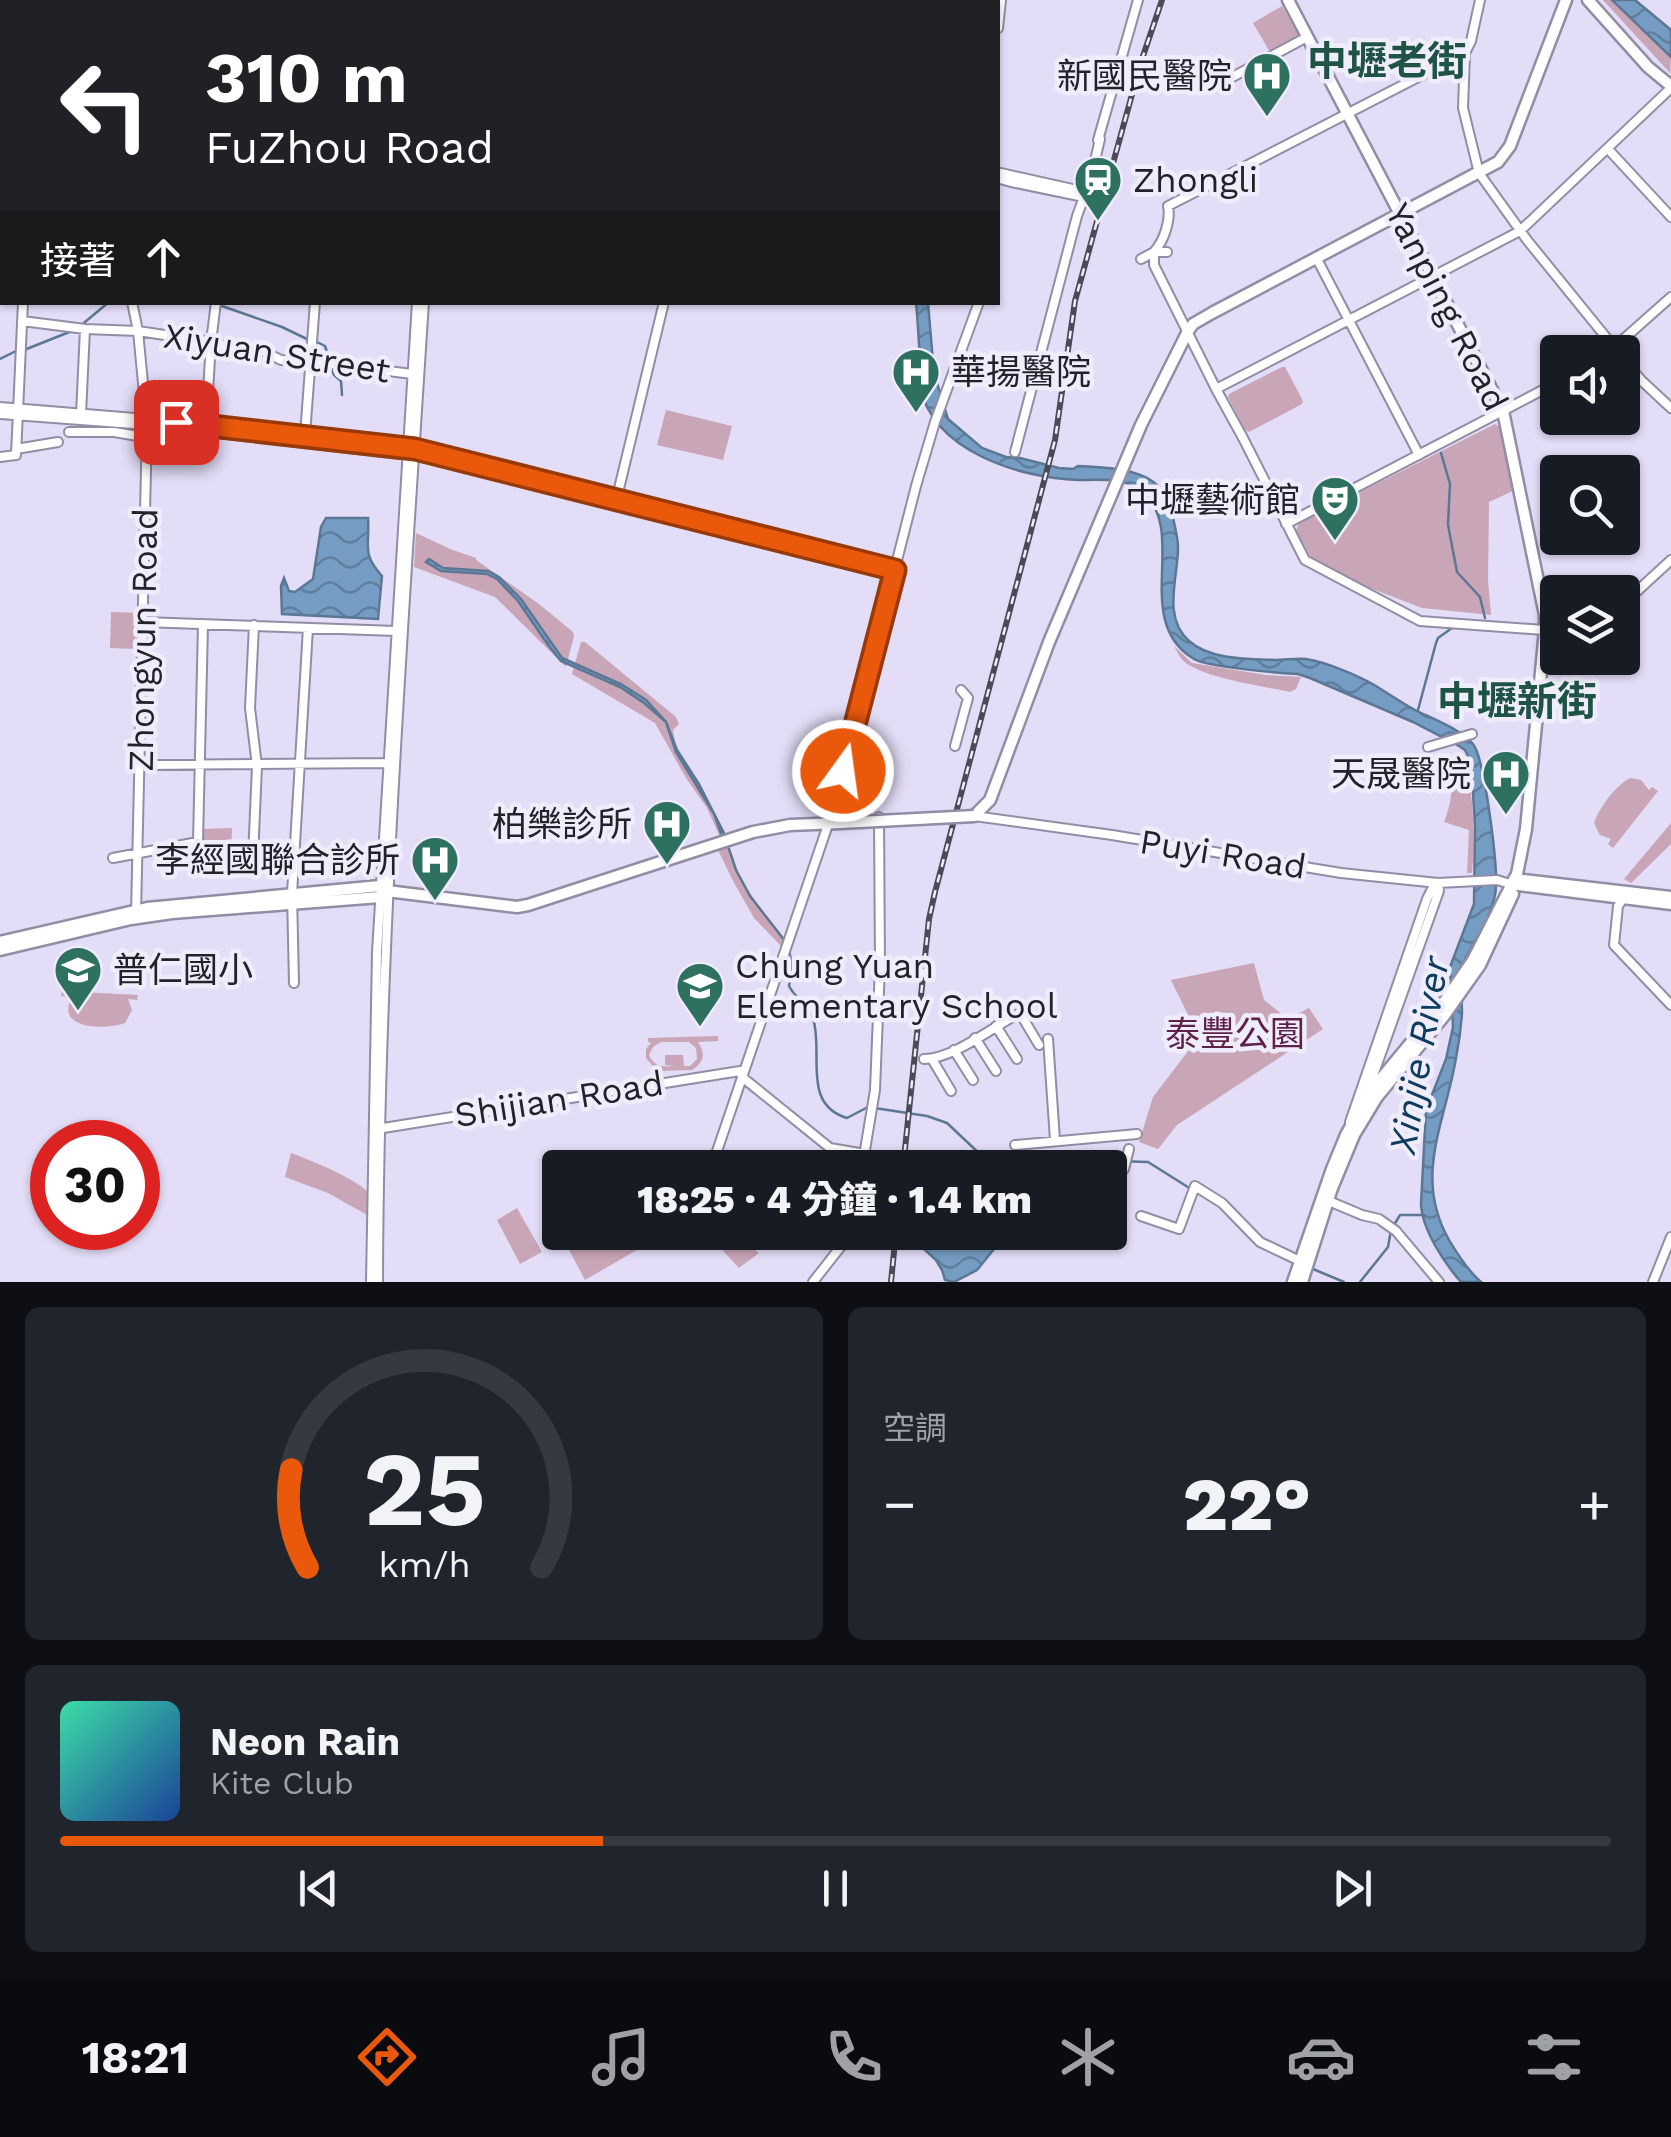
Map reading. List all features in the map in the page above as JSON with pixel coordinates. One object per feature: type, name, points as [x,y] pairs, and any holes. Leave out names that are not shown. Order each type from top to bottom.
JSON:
[{"type":"main road","name":"Yanping Road","points":[[1288,0],[1503,411],[1540,591]]},
{"type":"main road","points":[[0,942],[136,914],[382,891],[516,907],[771,828],[974,816],[990,800],[1054,629],[1124,463],[1188,330],[1212,313],[1498,162],[1510,146],[1566,0]]},
{"type":"main road","points":[[1592,0],[1648,67],[1671,86]]},
{"type":"main road","name":"Yanping Road","points":[[1373,1094],[1477,963],[1511,880],[1526,829],[1545,675]]},
{"type":"main road","points":[[1511,880],[1671,901]]},
{"type":"main road","points":[[0,950],[136,914]]},
{"type":"main road","points":[[1294,1282],[1346,1135],[1373,1094]]},
{"type":"main road","points":[[1325,1199],[1373,1094]]},
{"type":"main road","points":[[1302,1282],[1303,1265]]},
{"type":"street","points":[[1015,452],[1076,216],[1100,144],[1138,0]]},
{"type":"street","points":[[1480,0],[1465,53],[1463,108],[1480,173],[1602,335]]},
{"type":"street","points":[[1224,81],[1307,37]]},
{"type":"street","points":[[1141,259],[1154,252],[1163,239],[1170,213],[1168,206],[1465,53]]},
{"type":"street","points":[[1216,389],[1520,230],[1671,86]]},
{"type":"street","points":[[1608,149],[1671,217]]},
{"type":"street","points":[[1000,179],[1084,193]]},
{"type":"street","points":[[1154,252],[1166,252]]},
{"type":"street","points":[[1154,252],[1154,265],[1305,560],[1420,621],[1540,629]]},
{"type":"street","points":[[1317,258],[1419,455]]},
{"type":"street","points":[[1634,335],[1671,297]]},
{"type":"street","points":[[14,453],[23,305]]},
{"type":"street","name":"Zhongyun Road","points":[[133,305],[143,422],[136,914]]},
{"type":"street","points":[[206,425],[216,305]]},
{"type":"street","points":[[305,436],[315,305]]},
{"type":"street","points":[[375,1282],[382,891],[417,305]]},
{"type":"street","points":[[382,891],[417,305]]},
{"type":"street","points":[[616,500],[663,305]]},
{"type":"street","points":[[717,1150],[834,823],[834,807],[935,422],[979,305]]},
{"type":"street","name":"Xiyuan Street","points":[[22,321],[138,332],[239,350],[258,348],[281,360],[412,374]]},
{"type":"street","points":[[81,414],[85,329]]},
{"type":"street","points":[[1640,379],[1671,408]]},
{"type":"street","points":[[1286,524],[1540,391]]},
{"type":"street","points":[[0,411],[206,425],[410,451],[895,570]]},
{"type":"street","points":[[16,412],[81,414],[410,451]]},
{"type":"street","points":[[70,432],[138,436],[143,422]]},
{"type":"street","points":[[0,457],[58,442]]},
{"type":"street","points":[[1640,588],[1671,560]]},
{"type":"street","points":[[143,622],[396,631]]},
{"type":"street","points":[[203,624],[198,842],[216,860],[294,856]]},
{"type":"street","points":[[252,858],[256,766],[250,708],[254,626]]},
{"type":"street","points":[[294,983],[292,899],[308,628]]},
{"type":"street","points":[[955,746],[968,698],[962,690]]},
{"type":"street","points":[[1428,747],[1469,735]]},
{"type":"street","points":[[140,766],[388,763]]},
{"type":"street","name":"Puyi Road","points":[[974,816],[1341,873],[1438,883],[1511,880]]},
{"type":"street","points":[[866,1150],[874,1108],[880,966],[879,817]]},
{"type":"street","points":[[113,858],[198,842]]},
{"type":"street","points":[[1373,1094],[1368,1087],[1439,890],[1438,883]]},
{"type":"street","points":[[1346,1135],[1428,899],[1438,883]]},
{"type":"street","points":[[1626,895],[1618,906],[1614,945],[1671,1006]]},
{"type":"street","points":[[951,1091],[928,1059],[954,1050],[1020,1012],[1038,1044]]},
{"type":"street","points":[[996,1026],[1017,1059]]},
{"type":"street","points":[[975,1038],[996,1071]]},
{"type":"street","points":[[1048,1039],[1055,1140]]},
{"type":"street","points":[[954,1050],[974,1080]]},
{"type":"street","name":"Shijian Road","points":[[376,1129],[740,1071],[742,1077]]},
{"type":"street","points":[[742,1077],[830,1148],[842,1150]]},
{"type":"street","points":[[1015,1145],[1137,1134]]},
{"type":"street","points":[[1141,1216],[1179,1229],[1194,1190],[1222,1203],[1260,1242],[1303,1265]]},
{"type":"street","points":[[1325,1199],[1392,1228],[1439,1282]]},
{"type":"street","points":[[1652,1282],[1671,1237]]},
{"type":"street","points":[[813,1282],[838,1250]]},
{"type":"green space","points":[[1603,0],[1611,0],[1671,57],[1670,73]]},
{"type":"green space","points":[[1282,6],[1299,36],[1270,52],[1253,23]]},
{"type":"green space","points":[[1282,367],[1302,404],[1249,432],[1245,430],[1229,394]]},
{"type":"green space","points":[[666,410],[732,426],[723,460],[657,445]]},
{"type":"green space","points":[[1495,424],[1502,428],[1515,490],[1489,502],[1491,615],[1422,608],[1352,581],[1310,556],[1296,531],[1299,523]]},
{"type":"green space","points":[[416,533],[476,558],[573,632],[566,667],[495,597],[414,567]]},
{"type":"green space","points":[[111,612],[138,613],[137,649],[110,648]]},
{"type":"green space","points":[[581,642],[676,717],[679,724],[673,730],[674,749],[724,836],[720,837],[707,808],[655,723],[572,674]]},
{"type":"green space","points":[[1174,646],[1192,663],[1301,677],[1296,689],[1290,692],[1224,678],[1186,663]]},
{"type":"green space","points":[[1443,758],[1467,769],[1473,821],[1472,873],[1467,873],[1469,830],[1444,822],[1451,790]]},
{"type":"green space","points":[[1630,778],[1658,791],[1613,848],[1608,844],[1611,839],[1600,835],[1594,823],[1609,798]]},
{"type":"green space","points":[[1671,823],[1671,844],[1631,883],[1624,879]]},
{"type":"green space","points":[[232,828],[231,856],[218,856],[203,840],[203,829]]},
{"type":"green space","points":[[728,846],[747,887],[788,946],[786,951],[754,918],[733,881],[719,852]]},
{"type":"green space","name":"泰豐公園","points":[[1254,963],[1264,1000],[1288,1019],[1309,1008],[1323,1029],[1177,1125],[1158,1149],[1139,1142],[1153,1097],[1189,1050],[1191,1021],[1171,980]]},
{"type":"green space","points":[[62,991],[138,995],[137,1000],[128,999],[132,1010],[125,1023],[95,1027],[76,1022],[70,1016],[72,997],[61,996]]},
{"type":"green space","points":[[718,1036],[718,1041],[698,1042],[702,1058],[692,1070],[657,1071],[646,1058],[651,1043],[648,1038]],"holes":[[[661,1042],[689,1042],[696,1048],[697,1059],[690,1066],[684,1066],[683,1055],[665,1055],[665,1065],[675,1066],[667,1066],[656,1064],[649,1055]]]},
{"type":"green space","points":[[291,1153],[342,1175],[370,1193],[369,1216],[328,1193],[285,1177]]},
{"type":"green space","points":[[517,1208],[542,1252],[520,1264],[497,1220]]},
{"type":"green space","points":[[569,1250],[637,1250],[585,1280]]},
{"type":"green space","points":[[722,1250],[759,1253],[739,1268]]},
{"type":"water","points":[[1612,0],[1635,0],[1671,30],[1671,57]]},
{"type":"water","points":[[916,305],[928,305],[934,373],[948,419],[982,448],[1059,468],[1127,471],[1159,487],[1169,504],[1178,540],[1173,597],[1176,621],[1189,641],[1208,652],[1230,657],[1306,659],[1332,666],[1454,729],[1473,744],[1482,769],[1489,812],[1495,893],[1488,917],[1462,967],[1459,1041],[1432,1172],[1433,1194],[1449,1240],[1481,1282],[1461,1282],[1454,1274],[1430,1235],[1421,1204],[1426,1110],[1446,1059],[1453,1027],[1450,967],[1474,904],[1475,825],[1471,762],[1465,750],[1413,722],[1310,678],[1194,659],[1176,643],[1166,623],[1162,601],[1162,531],[1156,510],[1144,493],[1121,482],[1031,474],[982,457],[942,428],[928,409],[920,386]]},
{"type":"water","points":[[326,518],[368,518],[369,555],[382,576],[378,619],[282,614],[284,578],[289,591],[295,592],[313,579],[321,527]]},
{"type":"water","points":[[429,559],[443,568],[488,571],[499,577],[521,599],[562,658],[621,684],[646,700],[666,722],[620,687],[561,661],[518,601],[497,579],[487,574],[441,571],[426,562]]},
{"type":"water","points":[[666,722],[677,750],[699,784],[726,837],[723,839],[714,814],[676,752]]},
{"type":"water","points":[[925,1250],[993,1250],[977,1270],[954,1282],[945,1280],[936,1260]]},
{"type":"waterway","points":[[79,327],[105,305]]},
{"type":"waterway","points":[[219,305],[309,340]]},
{"type":"waterway","points":[[24,350],[72,331]]},
{"type":"waterway","points":[[317,342],[325,346],[329,358]]},
{"type":"waterway","points":[[0,359],[16,351]]},
{"type":"waterway","points":[[330,366],[341,381],[342,395]]},
{"type":"waterway","points":[[1441,453],[1450,484],[1448,525],[1457,572],[1480,597],[1485,618]]},
{"type":"waterway","points":[[1418,710],[1438,638],[1452,628]]},
{"type":"waterway","points":[[728,846],[750,896],[785,941]]},
{"type":"waterway","points":[[789,948],[789,986],[813,1018],[819,1089],[833,1111],[847,1118],[868,1107],[927,1116],[947,1123],[976,1150]]},
{"type":"waterway","points":[[1127,1161],[1148,1162],[1191,1189]]},
{"type":"waterway","points":[[1360,1282],[1388,1247],[1391,1230],[1400,1215],[1424,1215]]},
{"type":"waterway","points":[[1233,1220],[1256,1243]]},
{"type":"waterway","points":[[1313,1269],[1344,1282]]},
{"type":"railway","points":[[905,1150],[935,892],[1055,440],[1075,301],[1162,0]]},
{"type":"railway","points":[[891,1282],[894,1250]]},
{"type":"place","name":"新國民醫院","points":[[1267,118]]},
{"type":"place","name":"Zhongli","points":[[1098,222]]},
{"type":"place","name":"華揚醫院","points":[[916,414]]},
{"type":"place","name":"中壢藝術館","points":[[1335,542]]},
{"type":"place","name":"天晟醫院","points":[[1506,816]]},
{"type":"place","name":"柏樂診所","points":[[667,866]]},
{"type":"place","name":"李經國聯合診所","points":[[435,902]]},
{"type":"place","name":"普仁國小","points":[[78,1012]]},
{"type":"place","name":"Chung Yuan Elementary School","points":[[700,1028]]},
{"type":"district","name":"中壢老街","points":[[1387,61]]},
{"type":"district","name":"中壢新街","points":[[1517,701]]},
{"type":"route","points":[[176,422],[415,449],[895,570],[843,771]]},
{"type":"water label","name":"Xinjie River","points":[[1419,1055]]}]
